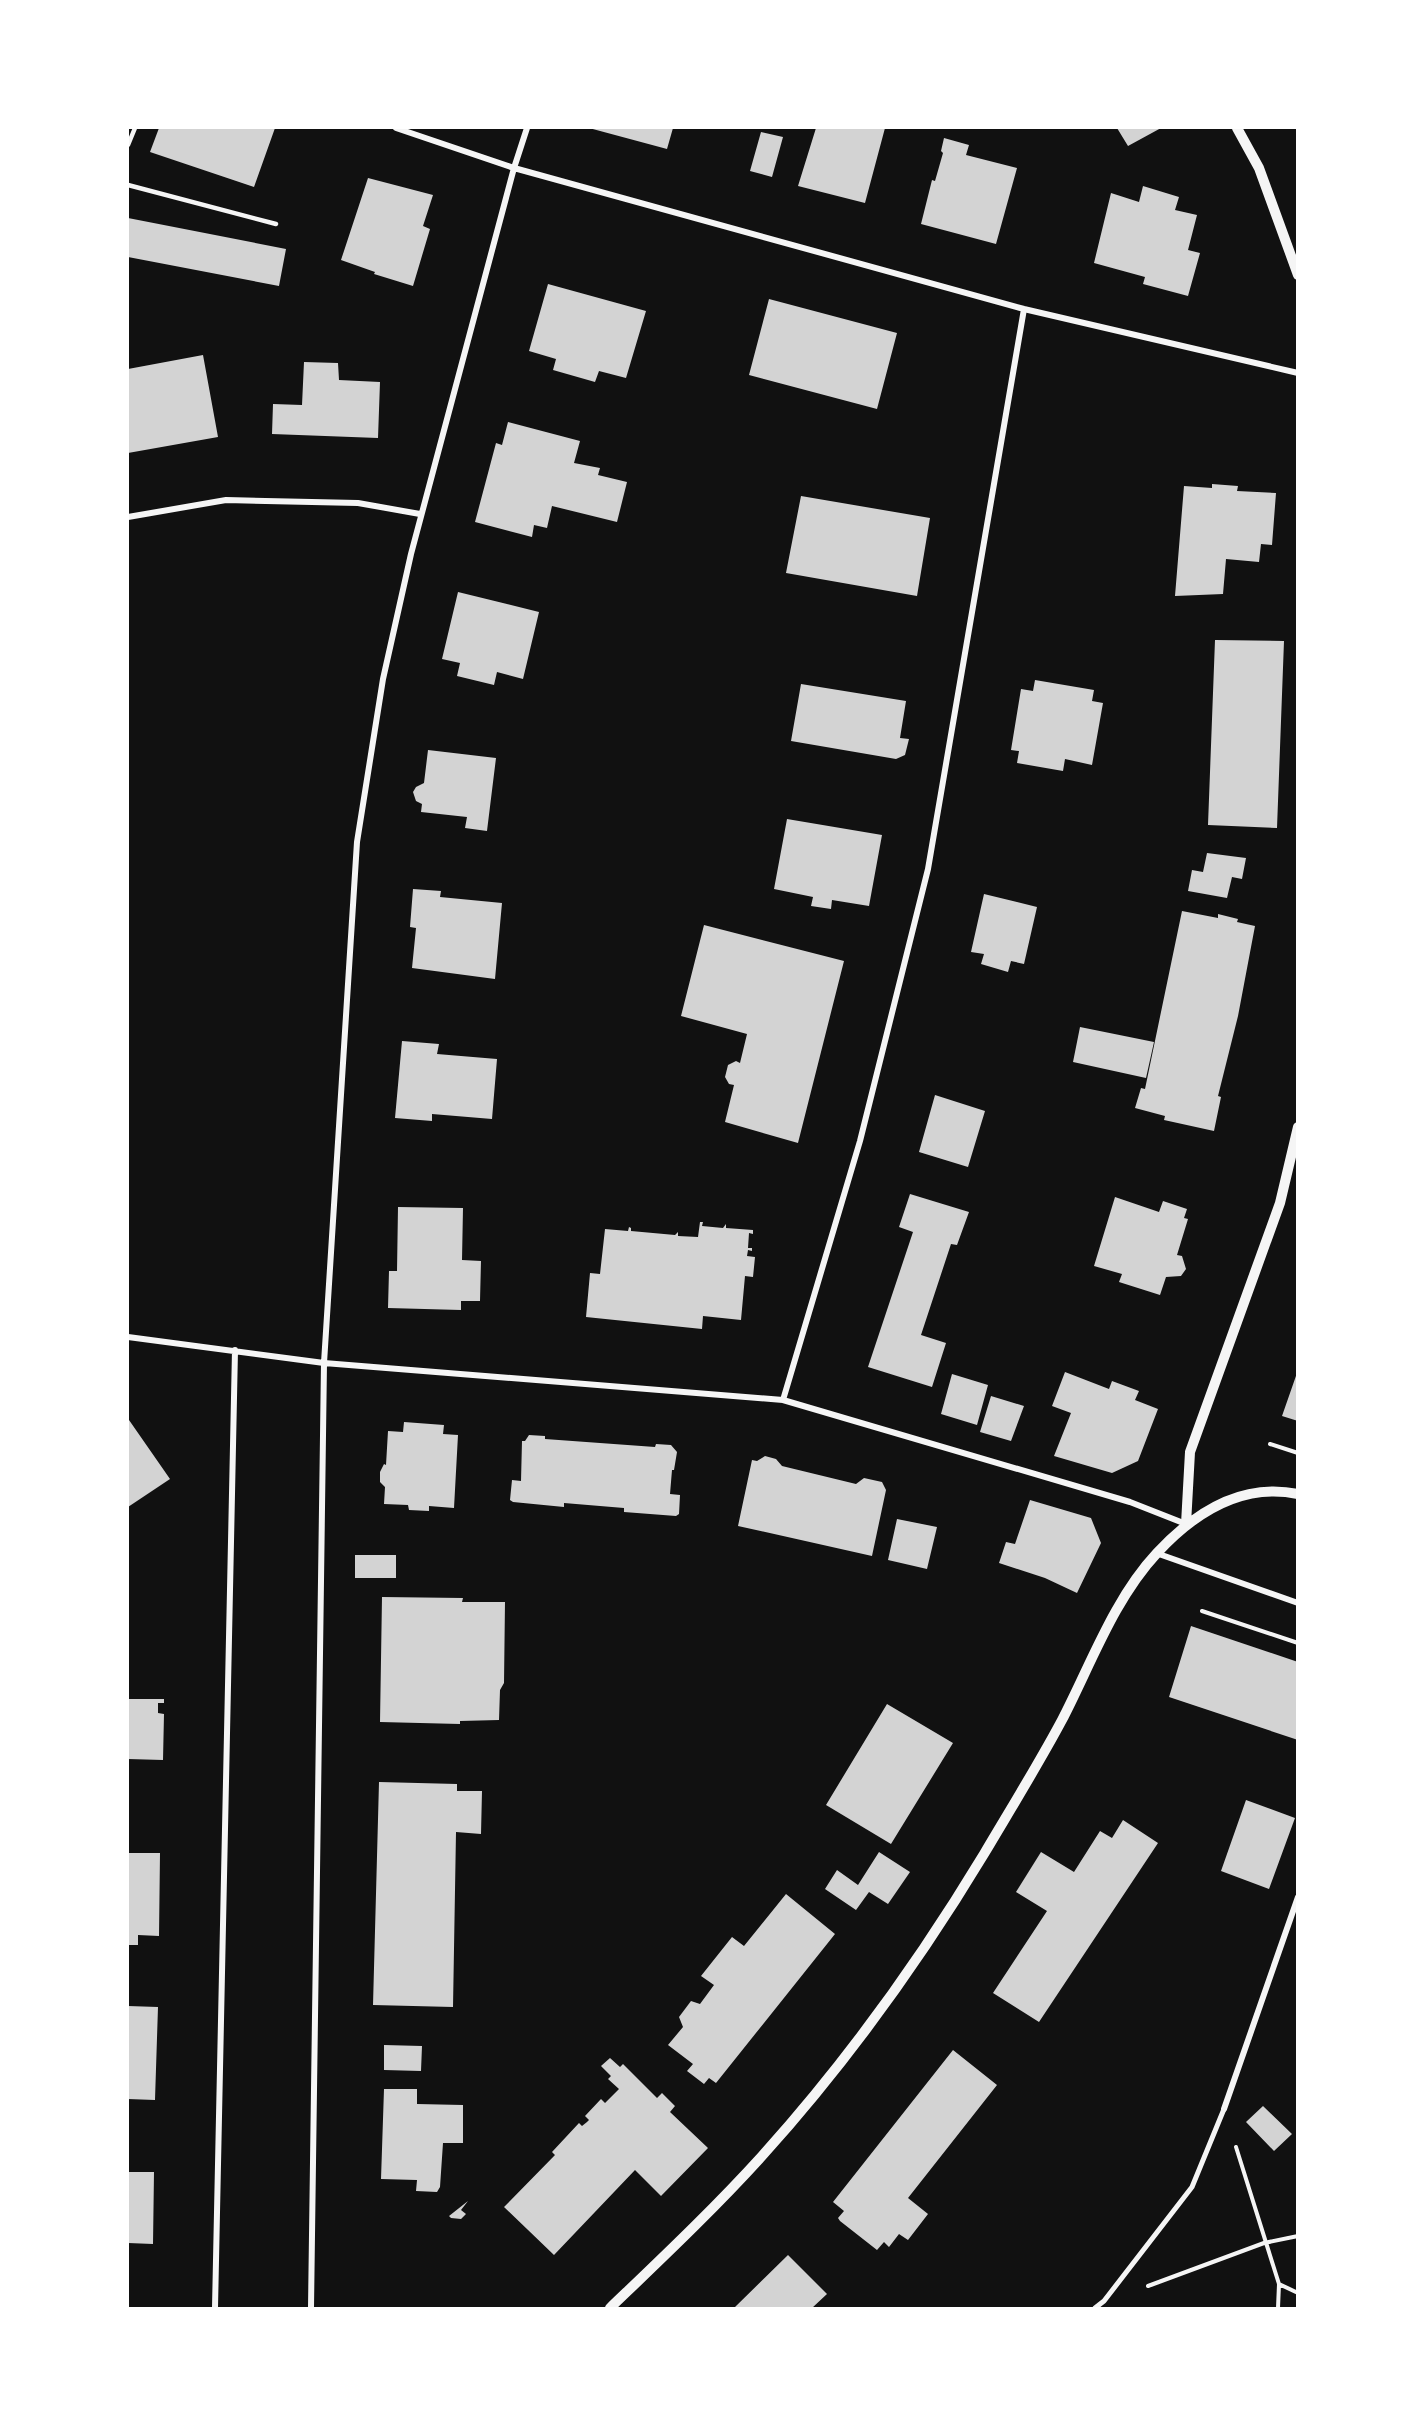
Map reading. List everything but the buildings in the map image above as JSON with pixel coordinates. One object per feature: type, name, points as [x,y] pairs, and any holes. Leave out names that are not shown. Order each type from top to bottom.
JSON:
[{"type":"street","points":[[396,128],[514,168],[1024,309],[1298,373]]},
{"type":"street","points":[[310,2308],[324,1363],[357,842],[383,679],[420,514],[514,168],[527,128]]},
{"type":"street","points":[[1237,128],[1259,168],[1298,275]]},
{"type":"street","points":[[783,1400],[860,1141],[928,869],[1024,309]]},
{"type":"street","points":[[128,517],[226,500],[358,503],[420,514]]},
{"type":"street","points":[[1186,1524],[1190,1452],[1280,1203],[1298,1127]]},
{"type":"street","points":[[128,1337],[324,1363],[783,1400],[1130,1502],[1186,1524]]},
{"type":"street","points":[[215,2308],[235,1350]]},
{"type":"street","points":[[610,2308],[762,2156],[839,2063],[913,1962],[983,1856],[1061,1722],[1130,1585],[1156,1553],[1186,1524],[1216,1505],[1239,1496],[1273,1492],[1298,1494]]},
{"type":"street","points":[[1156,1553],[1298,1603]]},
{"type":"street","points":[[1095,2308],[1104,2301],[1192,2187],[1224,2109],[1298,1897]]},
{"type":"lane","points":[[128,146],[135,128]]},
{"type":"lane","points":[[128,185],[276,224]]},
{"type":"path","points":[[1270,1444],[1298,1453]]},
{"type":"path","points":[[1202,1611],[1298,1643]]},
{"type":"path","points":[[1239,2156],[1264,2243],[1279,2284],[1278,2308]]},
{"type":"path","points":[[1104,2301],[1264,2243],[1298,2236]]},
{"type":"path","points":[[1279,2284],[1298,2293]]}]
